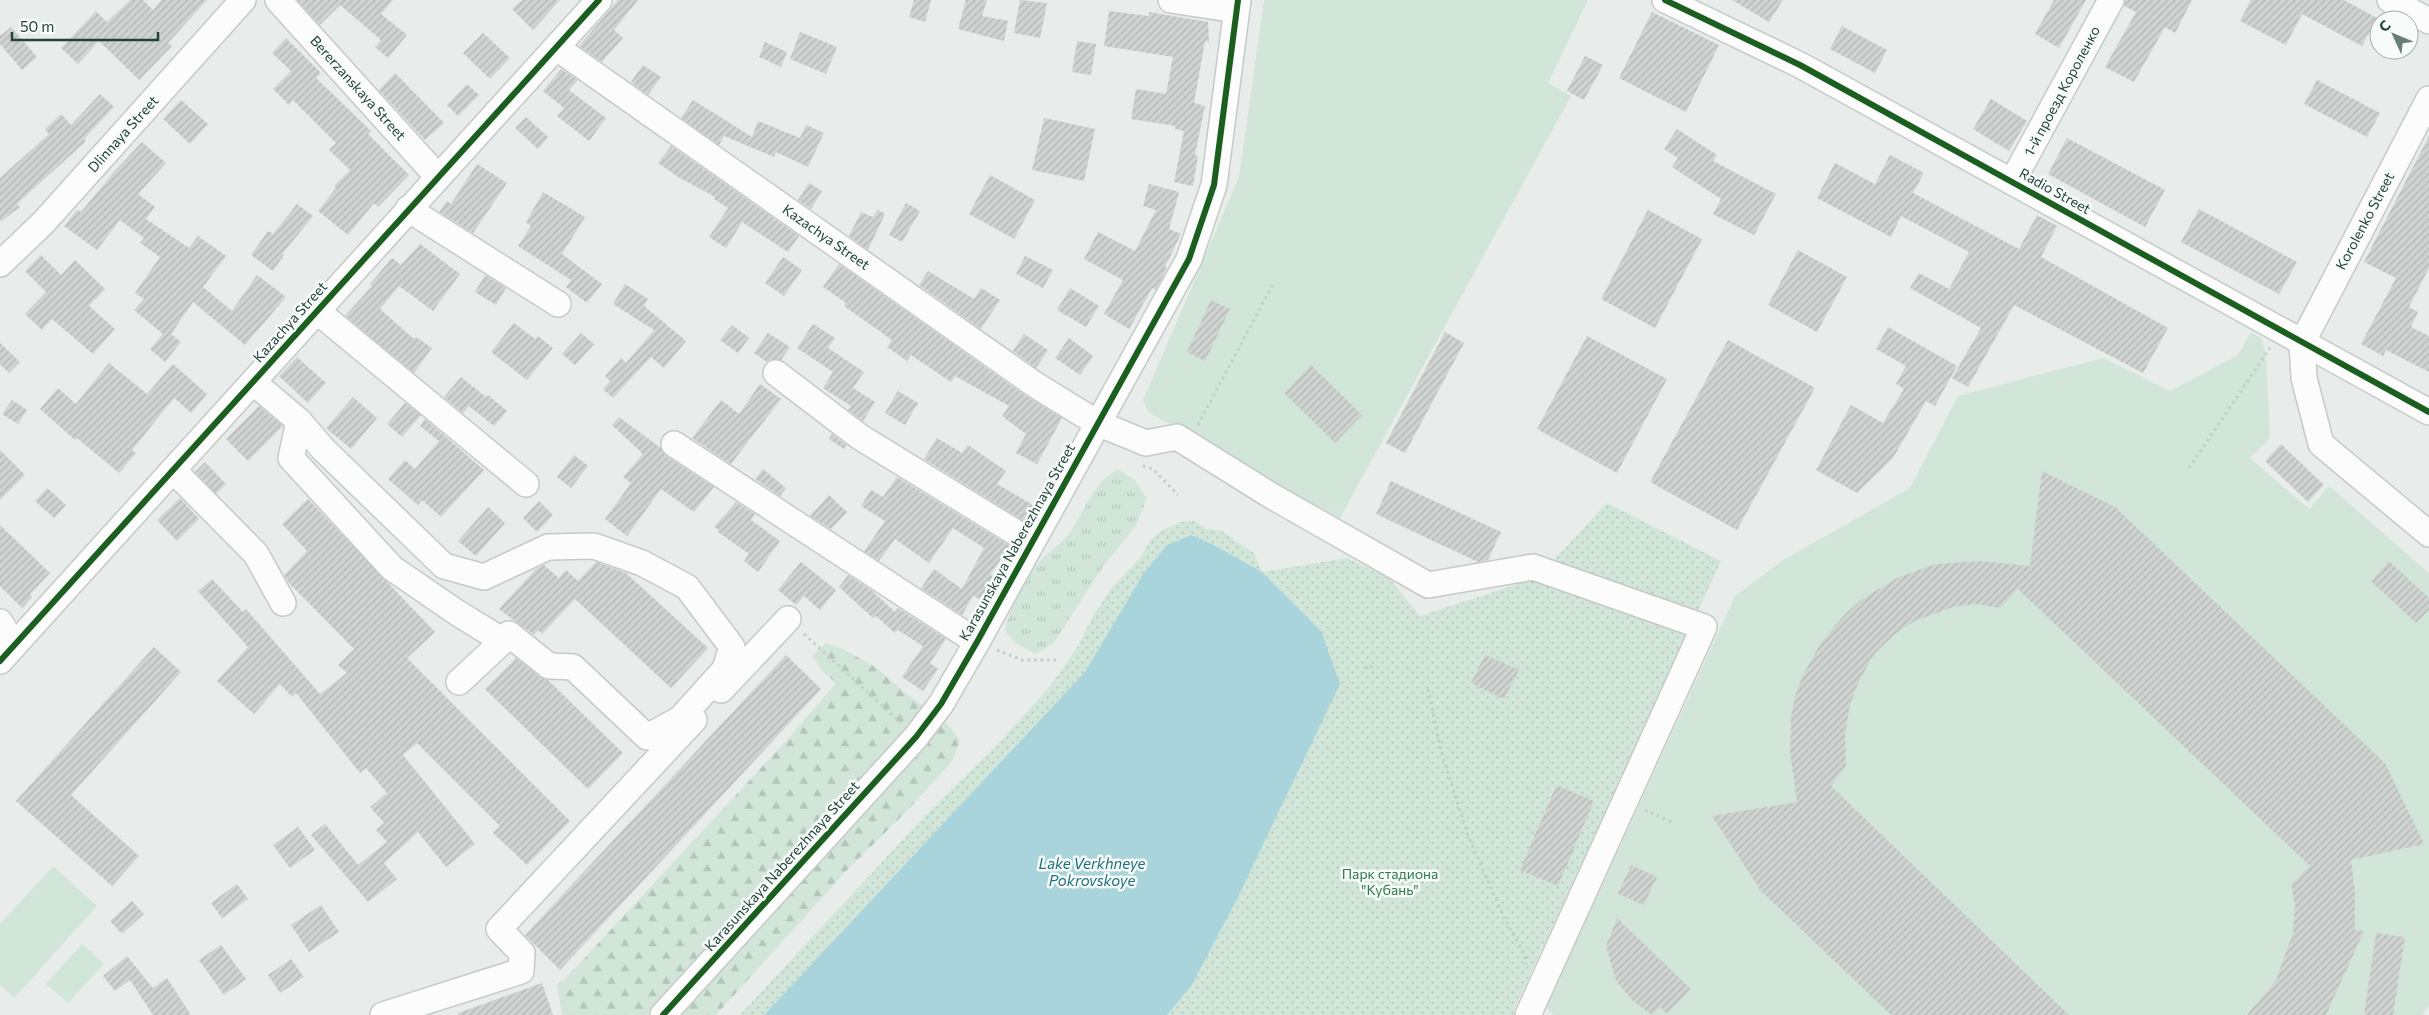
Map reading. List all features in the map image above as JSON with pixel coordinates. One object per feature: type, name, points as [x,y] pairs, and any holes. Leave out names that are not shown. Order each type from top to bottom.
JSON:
[{"type":"street","name":"Dlinnaya Street","points":[[0,264],[43,223],[243,0]]},
{"type":"street","name":"Bererzanskaya Street","points":[[278,0],[438,176]]},
{"type":"street","name":"Kazachya Street","points":[[7,653],[599,0]]},
{"type":"street","points":[[1171,0],[1237,5]]},
{"type":"street","name":"1-й проезд Короленко","points":[[2012,182],[2111,0]]},
{"type":"street","points":[[2390,0],[2429,21]]},
{"type":"street","name":"Radio Street","points":[[1669,1],[1800,65],[2429,412]]},
{"type":"street","name":"Karasunskaya Naberezhnaya Street","points":[[663,1015],[916,737],[941,704],[977,642],[1189,258],[1214,185],[1237,5]]},
{"type":"street","name":"Kazachya Street","points":[[557,48],[1018,372],[1097,423],[1146,442],[1177,436],[1188,443]]},
{"type":"street","name":"Korolenko Street","points":[[2291,337],[2429,99]]},
{"type":"street","points":[[408,210],[558,304]]},
{"type":"street","points":[[317,311],[526,484]]},
{"type":"street","points":[[2291,337],[2321,444],[2429,534]]},
{"type":"street","points":[[776,373],[860,437],[1031,542]]},
{"type":"street","points":[[253,382],[299,421],[324,449],[444,566],[484,578],[548,547],[594,546],[642,563],[687,588],[732,647],[725,669],[680,719],[647,737],[573,667],[549,666],[509,634],[459,682]]},
{"type":"street","points":[[299,421],[290,458],[392,568],[456,612],[503,641]]},
{"type":"street","points":[[1188,443],[1270,495],[1428,585],[1533,567],[1704,627],[1528,1015]]},
{"type":"street","points":[[674,444],[977,642]]},
{"type":"street","points":[[173,470],[256,554],[283,603]]},
{"type":"street","points":[[456,612],[471,575]]},
{"type":"street","points":[[383,1015],[521,971],[522,953],[499,929],[788,619]]},
{"type":"street","points":[[0,622],[7,653]]},
{"type":"path","points":[[1188,443],[1273,284]]},
{"type":"path","points":[[2189,468],[2291,337]]},
{"type":"path","points":[[1135,463],[1153,470],[1178,495]]},
{"type":"path","points":[[788,619],[916,737]]},
{"type":"path","points":[[977,642],[1022,660],[1057,660]]},
{"type":"path","points":[[1364,668],[1377,666]]},
{"type":"path","points":[[1428,689],[1441,751],[1468,835],[1505,920],[1524,952],[1526,971]]},
{"type":"path","points":[[1624,801],[1674,824]]},
{"type":"green space","points":[[1264,0],[1588,0],[1548,83],[1571,96],[1340,518],[1148,412],[1143,400],[1239,177]]},
{"type":"green space","points":[[2251,332],[2262,339],[2266,355],[2270,438],[2250,458],[2309,509],[2329,486],[2429,573],[2429,1006],[2422,1015],[1554,1015],[1546,1008],[1735,596],[1783,560],[1910,488],[1958,396],[2103,358],[2170,391],[2238,355]]},
{"type":"green space","points":[[1118,469],[1135,480],[1147,499],[1135,527],[1104,565],[1053,644],[1035,654],[1016,643],[1005,631],[1014,601],[1036,566],[1068,535],[1102,481]]},
{"type":"green space","name":"Парк стадиона \"Кубань\"","points":[[1607,503],[1721,561],[1513,1012],[1516,1015],[1167,1015],[1192,985],[1237,899],[1293,781],[1321,631],[1262,572],[1347,558],[1389,578],[1420,616],[1537,578]],"holes":[[[1555,785],[1593,801],[1558,886],[1521,870]]]},
{"type":"green space","points":[[1195,521],[1206,529],[1220,530],[1254,553],[1262,572],[1212,544],[1191,535],[1167,545],[1143,574],[1085,672],[764,1015],[740,1015],[923,818],[999,743],[1051,685],[1077,648],[1093,616],[1113,586],[1141,557],[1151,539],[1161,531],[1181,522]]},
{"type":"green space","points":[[826,643],[843,649],[877,668],[905,693],[945,721],[960,740],[953,760],[907,811],[848,869],[716,1015],[562,1015],[557,985],[567,977],[786,741],[836,683],[823,672],[812,656]]},
{"type":"green space","points":[[53,866],[97,906],[14,998],[0,985],[0,924]]},
{"type":"green space","points":[[82,944],[104,964],[68,1003],[46,984]]},
{"type":"water","name":"Lake Verkhneye Pokrovskoye","points":[[1191,535],[1212,544],[1262,572],[1321,631],[1340,684],[1237,899],[1192,985],[1167,1015],[764,1015],[1085,672],[1143,574],[1167,545]]},
{"type":"building","points":[[130,0],[143,0],[153,10],[161,0],[207,0],[168,43],[172,46],[139,80],[99,41],[78,64],[61,48],[96,11],[107,22]]},
{"type":"building","points":[[297,0],[393,0],[381,14],[407,35],[388,58],[375,47],[381,40],[340,5],[320,25]]},
{"type":"building","points":[[522,0],[560,0],[533,30],[512,9]]},
{"type":"building","points":[[618,0],[638,0],[614,30],[623,38],[602,62],[579,46]]},
{"type":"building","points":[[914,0],[931,0],[925,22],[909,17]]},
{"type":"building","points":[[966,0],[987,0],[982,16],[1008,21],[1004,41],[958,29]]},
{"type":"building","points":[[1020,0],[1047,3],[1040,38],[1014,33]]},
{"type":"building","points":[[1732,0],[1783,0],[1769,22]]},
{"type":"building","points":[[2054,0],[2086,0],[2059,48],[2035,34]]},
{"type":"building","points":[[2125,0],[2192,0],[2175,33],[2165,27],[2134,82],[2105,67],[2136,12],[2124,6]]},
{"type":"building","points":[[2251,0],[2344,0],[2369,14],[2369,33],[2362,46],[2302,14],[2286,45],[2240,21]]},
{"type":"building","points":[[1109,11],[1149,16],[1149,12],[1208,22],[1209,42],[1205,41],[1194,103],[1205,106],[1195,155],[1198,156],[1193,186],[1174,182],[1184,131],[1175,129],[1175,126],[1131,119],[1136,89],[1166,94],[1173,57],[1104,46]]},
{"type":"building","points":[[1652,12],[1719,45],[1686,112],[1619,78]]},
{"type":"building","points":[[1842,26],[1887,50],[1875,73],[1830,49]]},
{"type":"building","points":[[11,27],[37,57],[22,70],[0,44],[0,36]]},
{"type":"building","points":[[800,32],[837,47],[826,74],[790,59]]},
{"type":"building","points":[[483,33],[510,58],[490,79],[463,53]]},
{"type":"building","points":[[286,38],[321,73],[316,78],[371,131],[368,134],[409,175],[378,207],[374,203],[348,235],[318,211],[336,188],[334,186],[350,170],[329,150],[336,143],[293,100],[289,105],[273,89],[291,71],[272,53]]},
{"type":"building","points":[[1077,41],[1096,44],[1091,75],[1072,72]]},
{"type":"building","points":[[765,42],[787,52],[781,67],[759,57]]},
{"type":"building","points":[[1585,56],[1603,65],[1584,100],[1567,91]]},
{"type":"building","points":[[643,65],[661,77],[648,95],[631,82]]},
{"type":"building","points":[[561,69],[578,80],[569,90],[606,118],[589,141],[557,116],[564,108],[543,91]]},
{"type":"building","points":[[395,73],[444,123],[425,140],[379,90]]},
{"type":"building","points":[[2317,80],[2380,113],[2367,137],[2304,104]]},
{"type":"building","points":[[467,84],[479,95],[458,116],[447,105]]},
{"type":"building","points":[[100,94],[114,107],[84,139],[86,141],[17,204],[20,207],[0,222],[0,178],[49,134],[45,129],[61,114],[71,125]]},
{"type":"building","points":[[1991,99],[2027,121],[2009,151],[1973,129]]},
{"type":"building","points":[[181,100],[208,124],[190,144],[163,119]]},
{"type":"building","points":[[693,100],[752,137],[758,121],[800,138],[806,125],[824,133],[808,167],[776,152],[774,157],[724,136],[719,145],[681,118]]},
{"type":"building","points":[[526,117],[548,137],[538,149],[515,128]]},
{"type":"building","points":[[1044,118],[1095,129],[1084,181],[1032,170]]},
{"type":"building","points":[[1677,129],[1717,155],[1713,161],[1776,194],[1754,235],[1713,214],[1721,199],[1672,167],[1678,158],[1664,149]]},
{"type":"building","points":[[2429,136],[2429,268],[2409,307],[2418,312],[2411,327],[2429,336],[2429,372],[2386,350],[2383,356],[2361,344],[2396,278],[2364,262]]},
{"type":"building","points":[[2067,138],[2165,190],[2145,227],[2048,174]]},
{"type":"building","points":[[142,142],[166,163],[138,194],[155,207],[146,219],[189,248],[198,236],[226,256],[203,287],[232,311],[257,275],[286,297],[245,345],[193,302],[171,334],[181,342],[165,362],[150,349],[163,334],[134,310],[144,299],[135,293],[160,257],[140,243],[144,238],[120,220],[97,250],[64,226],[77,210],[81,212]]},
{"type":"building","points":[[671,146],[799,236],[788,252],[742,222],[726,248],[709,237],[728,208],[714,199],[715,197],[678,177],[658,163]]},
{"type":"building","points":[[1890,155],[1924,173],[1913,193],[2019,249],[2037,215],[2057,226],[2041,257],[2168,328],[2143,373],[2014,305],[1968,387],[1952,378],[1981,328],[1910,288],[1919,273],[1949,289],[1969,252],[1901,216],[1891,237],[1817,198],[1835,163],[1875,184]]},
{"type":"building","points":[[477,164],[507,183],[473,233],[439,212],[447,201],[451,204]]},
{"type":"building","points":[[990,175],[1035,200],[1014,239],[969,214]]},
{"type":"building","points":[[809,183],[822,191],[811,209],[798,200]]},
{"type":"building","points":[[1149,184],[1179,192],[1169,229],[1181,234],[1156,290],[1152,288],[1129,329],[1104,314],[1123,280],[1084,259],[1098,232],[1135,251],[1156,210],[1143,206]]},
{"type":"building","points":[[543,192],[585,217],[562,254],[602,284],[587,303],[566,287],[571,280],[518,246],[531,226],[526,222]]},
{"type":"building","points":[[906,203],[920,211],[902,242],[889,235]]},
{"type":"building","points":[[297,204],[313,216],[282,254],[284,255],[273,271],[251,255],[268,231],[273,234]]},
{"type":"building","points":[[2199,209],[2297,262],[2279,294],[2181,242]]},
{"type":"building","points":[[878,210],[885,214],[868,250],[849,236],[861,212],[873,217]]},
{"type":"building","points":[[1648,210],[1702,239],[1655,328],[1601,299]]},
{"type":"building","points":[[420,244],[460,274],[433,311],[399,286],[380,309],[414,339],[416,337],[432,348],[414,373],[345,316],[372,286],[370,284],[392,258],[401,265]]},
{"type":"building","points":[[1798,250],[1847,277],[1817,332],[1768,305]]},
{"type":"building","points":[[41,255],[61,275],[75,260],[105,289],[89,306],[115,329],[93,354],[52,319],[42,330],[25,314],[46,292],[25,271]]},
{"type":"building","points":[[1025,256],[1053,270],[1043,288],[1016,274]]},
{"type":"building","points":[[783,257],[802,270],[784,296],[765,283]]},
{"type":"building","points":[[839,264],[1026,396],[1062,418],[1037,464],[1016,453],[1026,434],[1002,416],[1009,406],[955,376],[951,382],[911,355],[907,361],[887,347],[892,340],[844,306],[846,303],[823,287]]},
{"type":"building","points":[[928,271],[974,299],[981,288],[1000,300],[981,329],[919,285]]},
{"type":"building","points":[[485,275],[506,288],[496,305],[475,292]]},
{"type":"building","points":[[625,284],[648,299],[644,306],[686,341],[664,368],[651,357],[613,398],[603,389],[610,381],[605,376],[621,358],[626,363],[654,330],[613,304]]},
{"type":"building","points":[[1070,288],[1099,306],[1086,327],[1057,310]]},
{"type":"building","points":[[1211,300],[1230,309],[1205,361],[1187,352]]},
{"type":"building","points":[[514,323],[535,339],[538,336],[553,348],[527,380],[491,352]]},
{"type":"building","points":[[813,324],[835,338],[828,348],[864,372],[853,388],[875,402],[863,421],[848,410],[851,406],[823,388],[833,372],[797,348]]},
{"type":"building","points":[[732,325],[749,338],[738,353],[720,340]]},
{"type":"building","points":[[1888,327],[1957,366],[1935,406],[1926,401],[1893,458],[1857,493],[1816,470],[1851,405],[1883,423],[1904,389],[1896,384],[1906,366],[1876,349]]},
{"type":"building","points":[[1445,332],[1464,343],[1405,453],[1386,443]]},
{"type":"building","points":[[581,333],[594,344],[575,365],[562,354]]},
{"type":"building","points":[[768,333],[790,347],[781,360],[767,362],[754,353]]},
{"type":"building","points":[[1024,334],[1048,350],[1036,368],[1013,351]]},
{"type":"building","points":[[1587,336],[1667,379],[1617,473],[1537,429]]},
{"type":"building","points":[[1069,338],[1093,356],[1080,375],[1055,358]]},
{"type":"building","points":[[1728,340],[1815,388],[1737,530],[1650,482]]},
{"type":"building","points":[[0,343],[20,362],[9,373],[0,364]]},
{"type":"building","points":[[297,357],[326,383],[308,403],[279,376]]},
{"type":"building","points":[[109,363],[147,394],[173,364],[207,394],[191,413],[174,398],[132,450],[136,453],[119,473],[77,438],[75,440],[40,409],[58,388],[76,404]]},
{"type":"building","points":[[1311,365],[1362,415],[1335,443],[1284,393]]},
{"type":"building","points":[[461,377],[486,397],[488,395],[507,411],[494,426],[469,406],[463,413],[444,397]]},
{"type":"building","points":[[760,384],[781,399],[731,464],[692,438],[721,400],[739,414]]},
{"type":"building","points":[[898,391],[918,403],[905,425],[885,413]]},
{"type":"building","points":[[353,397],[377,418],[351,449],[326,428]]},
{"type":"building","points":[[12,400],[27,410],[18,424],[2,414]]},
{"type":"building","points":[[405,403],[421,415],[402,437],[387,424]]},
{"type":"building","points":[[259,406],[283,426],[248,461],[226,439]]},
{"type":"building","points":[[619,417],[661,448],[666,456],[714,487],[694,512],[661,489],[627,536],[605,519],[631,483],[623,477],[643,454],[612,425]]},
{"type":"building","points":[[425,419],[484,470],[441,517],[422,500],[418,505],[388,479],[405,460],[415,469],[439,441],[420,426]]},
{"type":"building","points":[[832,434],[846,445],[844,449],[829,439]]},
{"type":"building","points":[[937,438],[962,453],[968,445],[1006,471],[997,484],[1033,505],[1024,521],[924,459]]},
{"type":"building","points":[[2281,444],[2324,485],[2308,502],[2265,461]]},
{"type":"building","points":[[0,450],[25,475],[0,500]]},
{"type":"building","points":[[574,455],[588,466],[571,488],[557,477]]},
{"type":"building","points":[[205,462],[226,484],[216,494],[195,472]]},
{"type":"building","points":[[763,469],[786,488],[780,496],[755,479]]},
{"type":"building","points":[[2042,471],[2115,507],[2385,763],[2424,844],[2351,860],[2355,891],[2355,930],[2364,931],[2326,1015],[2247,1015],[2276,980],[2293,933],[2295,905],[2291,884],[2310,866],[2018,589],[2000,608],[1976,604],[1953,607],[1915,621],[1895,634],[1875,653],[1860,679],[1850,704],[1845,735],[1846,766],[1831,786],[2069,1015],[1891,1015],[1761,891],[1712,816],[1797,802],[1790,752],[1791,717],[1795,696],[1803,675],[1822,641],[1846,613],[1862,599],[1899,577],[1936,564],[1979,561],[2030,566]]},
{"type":"building","points":[[897,477],[1010,546],[990,575],[993,576],[981,600],[970,594],[973,596],[962,615],[921,588],[934,569],[962,589],[984,548],[953,528],[929,563],[895,539],[879,561],[864,551],[885,521],[861,506],[871,490],[883,497]]},
{"type":"building","points":[[1391,481],[1501,532],[1488,560],[1478,562],[1376,514]]},
{"type":"building","points":[[47,488],[66,505],[54,518],[35,501]]},
{"type":"building","points":[[829,495],[847,512],[831,529],[810,516]]},
{"type":"building","points":[[180,498],[199,519],[177,541],[157,520]]},
{"type":"building","points":[[308,499],[435,632],[407,658],[570,821],[527,865],[493,833],[500,826],[417,743],[403,755],[475,844],[446,867],[418,832],[384,863],[397,879],[368,902],[311,835],[325,824],[358,865],[387,842],[376,830],[384,823],[370,807],[387,793],[366,768],[360,773],[296,693],[292,697],[280,684],[254,714],[217,681],[248,647],[198,591],[212,579],[243,612],[246,609],[320,694],[347,673],[338,665],[354,649],[289,583],[284,575],[307,551],[282,524]]},
{"type":"building","points":[[539,501],[553,515],[537,532],[523,518]]},
{"type":"building","points":[[736,502],[755,514],[751,520],[780,541],[758,572],[744,561],[749,554],[718,532],[719,530],[714,527]]},
{"type":"building","points":[[488,507],[505,523],[476,556],[458,541]]},
{"type":"building","points":[[0,525],[50,573],[30,594],[32,597],[22,608],[0,586]]},
{"type":"building","points":[[2389,561],[2429,598],[2429,610],[2416,623],[2371,581]]},
{"type":"building","points":[[596,562],[626,573],[708,648],[671,688],[575,599],[542,634],[538,630],[534,635],[499,609],[536,569],[544,565],[559,578],[566,570],[578,581]]},
{"type":"building","points":[[801,562],[836,590],[820,610],[804,596],[796,605],[778,590]]},
{"type":"building","points":[[848,575],[871,590],[895,612],[898,608],[946,639],[930,663],[938,669],[923,691],[902,677],[923,646],[898,630],[895,633],[876,616],[873,618],[839,587]]},
{"type":"building","points":[[154,647],[181,672],[71,795],[139,856],[112,886],[16,801]]},
{"type":"building","points":[[786,655],[821,689],[560,970],[525,935]]},
{"type":"building","points":[[1485,655],[1519,670],[1504,699],[1471,683]]},
{"type":"building","points":[[516,658],[540,677],[548,680],[623,753],[588,789],[485,689]]},
{"type":"building","points":[[1556,785],[1594,801],[1558,886],[1520,870]]},
{"type":"building","points":[[298,827],[315,850],[290,868],[273,845]]},
{"type":"building","points":[[1631,865],[1657,877],[1644,905],[1618,894]]},
{"type":"building","points":[[237,884],[248,899],[222,918],[211,903]]},
{"type":"building","points":[[132,901],[144,914],[122,934],[110,921]]},
{"type":"building","points":[[321,905],[339,932],[309,952],[291,925]]},
{"type":"building","points":[[1617,918],[1691,989],[1667,1014],[1660,1007],[1652,1015],[1633,1001],[1616,981],[1606,946]]},
{"type":"building","points":[[2376,933],[2405,937],[2393,1015],[2364,1015]]},
{"type":"building","points":[[221,945],[246,979],[224,995],[199,960]]},
{"type":"building","points":[[127,956],[153,988],[167,978],[191,1015],[153,1015],[130,980],[115,991],[103,976]]},
{"type":"building","points":[[291,959],[304,977],[280,993],[268,975]]},
{"type":"building","points":[[542,983],[553,1015],[458,1015],[458,1013]]},
{"type":"cycle path","points":[[0,661],[599,0]]},
{"type":"cycle path","points":[[663,1015],[916,737],[941,704],[977,642],[1189,259],[1214,185],[1238,0]]},
{"type":"cycle path","points":[[1665,0],[1800,65],[2429,412]]}]
